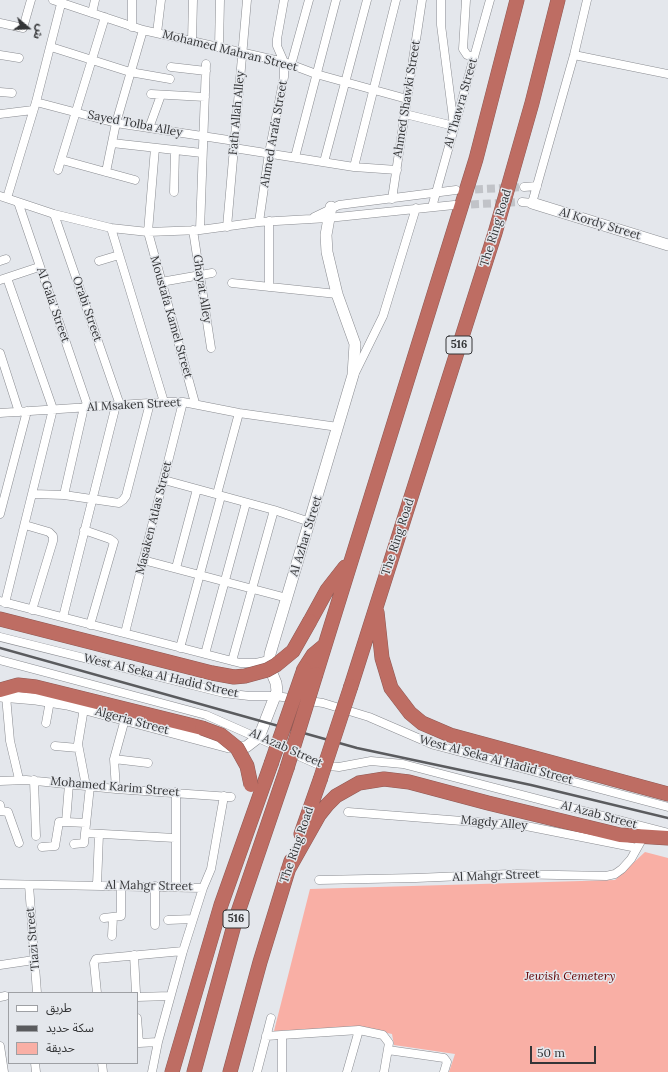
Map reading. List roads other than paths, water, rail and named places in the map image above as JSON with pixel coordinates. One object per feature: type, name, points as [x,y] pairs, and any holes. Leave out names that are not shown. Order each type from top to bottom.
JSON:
[{"type":"highway","name":"516","points":[[194,1072],[236,918],[287,768],[310,671],[325,645],[349,562],[470,180],[516,0]]},
{"type":"highway","name":"The Ring Road","points":[[230,1072],[260,962],[288,870],[351,686],[495,233],[532,103],[558,0]]},
{"type":"highway","points":[[0,619],[223,676],[234,677],[256,674],[276,665],[293,650],[327,590],[349,562]]},
{"type":"highway","points":[[376,606],[385,674],[399,701],[422,723],[450,735],[668,794]]},
{"type":"highway","points":[[172,1072],[212,932],[271,764],[310,671]]},
{"type":"highway","points":[[2,694],[18,685],[36,687],[212,731],[229,741],[240,752],[247,766],[251,785],[252,818]]},
{"type":"highway","points":[[288,870],[319,815],[336,796],[359,783],[384,779],[409,782],[620,835],[643,838],[668,838]]},
{"type":"street","points":[[0,23],[23,28],[31,0]]},
{"type":"street","name":"Mohamed Mahran Street","points":[[53,0],[143,30],[287,64],[316,74],[407,99]]},
{"type":"street","points":[[92,13],[95,0]]},
{"type":"street","points":[[132,0],[132,26]]},
{"type":"street","points":[[157,33],[161,0]]},
{"type":"street","points":[[192,41],[193,0]]},
{"type":"street","points":[[219,47],[220,0]]},
{"type":"street","name":"Fath Allah Alley","points":[[227,227],[247,0]]},
{"type":"street","name":"Ahmed Arafa Street","points":[[259,222],[269,153],[287,64],[277,46],[284,0]]},
{"type":"street","points":[[287,64],[309,0]]},
{"type":"street","points":[[295,157],[336,0]]},
{"type":"street","points":[[324,162],[367,0]]},
{"type":"street","points":[[354,166],[396,0]]},
{"type":"street","name":"Ahmed Shawki Street","points":[[392,199],[422,0]]},
{"type":"street","points":[[405,114],[454,126],[441,30],[441,0]]},
{"type":"street","points":[[466,0],[464,49],[467,55],[474,57]]},
{"type":"street","name":"Al Thawra Street","points":[[432,207],[434,193],[490,0]]},
{"type":"street","points":[[527,203],[537,186],[574,55],[587,0]]},
{"type":"street","points":[[62,2],[34,106],[4,197],[54,214],[111,228],[148,232],[227,227],[259,222],[313,217],[329,212],[454,205]]},
{"type":"street","points":[[58,170],[105,17]]},
{"type":"street","points":[[106,172],[116,123],[143,30]]},
{"type":"street","points":[[51,47],[130,72],[170,79]]},
{"type":"street","points":[[0,55],[19,58]]},
{"type":"street","points":[[574,55],[668,74]]},
{"type":"street","name":"Ghayat Alley","points":[[171,67],[206,68],[203,137],[196,230],[199,276],[210,348]]},
{"type":"street","points":[[0,92],[12,93]]},
{"type":"street","points":[[151,94],[205,97]]},
{"type":"street","points":[[149,128],[161,95]]},
{"type":"street","points":[[0,114],[34,106]]},
{"type":"street","name":"Sayed Tolba Alley","points":[[34,106],[76,112],[116,123],[203,137],[269,153],[354,166],[397,170]]},
{"type":"street","points":[[112,143],[202,153]]},
{"type":"street","points":[[148,232],[155,148]]},
{"type":"street","points":[[174,150],[174,192]]},
{"type":"street","points":[[62,160],[136,180]]},
{"type":"street","points":[[524,187],[537,186]]},
{"type":"street","points":[[329,212],[339,205],[456,190]]},
{"type":"street","name":"Al Gala' Street","points":[[18,202],[86,407]]},
{"type":"street","name":"Al Kordy Street","points":[[527,203],[668,245]]},
{"type":"street","name":"Al Azhar Street","points":[[269,660],[354,375],[383,316],[416,208]]},
{"type":"street","name":"Al Azhar Street","points":[[329,212],[326,235],[327,252],[337,294],[355,344],[354,375]]},
{"type":"street","name":"Orabi Street","points":[[54,214],[118,405]]},
{"type":"street","points":[[269,287],[270,221]]},
{"type":"street","points":[[111,228],[164,402]]},
{"type":"street","name":"Moustafa Kamel Street","points":[[148,232],[195,403]]},
{"type":"street","points":[[99,261],[119,254]]},
{"type":"street","points":[[39,267],[3,279],[53,409],[26,525],[3,602],[232,661],[249,664],[269,660],[270,671],[276,683],[276,696],[259,737]]},
{"type":"street","points":[[162,282],[212,273]]},
{"type":"street","points":[[232,283],[337,294]]},
{"type":"street","points":[[0,353],[23,412],[0,514]]},
{"type":"street","name":"Al Msaken Street","points":[[0,413],[183,402],[195,403],[239,413],[338,427]]},
{"type":"street","name":"Masaken Atlas Street","points":[[125,633],[183,402]]},
{"type":"street","points":[[33,494],[64,495],[119,502],[126,496],[150,403]]},
{"type":"street","points":[[63,617],[84,530],[118,405]]},
{"type":"street","points":[[64,495],[86,407]]},
{"type":"street","points":[[180,648],[200,574],[239,413]]},
{"type":"street","points":[[164,480],[274,510],[310,522]]},
{"type":"street","points":[[176,568],[197,489]]},
{"type":"street","points":[[205,654],[246,502]]},
{"type":"street","points":[[232,661],[274,510]]},
{"type":"street","points":[[26,525],[49,532],[53,536],[53,541],[32,610]]},
{"type":"street","points":[[84,530],[110,539],[114,542],[90,625]]},
{"type":"street","points":[[143,560],[287,598]]},
{"type":"street","name":"West Al Seka Al Hadid Street","points":[[0,637],[224,693],[249,696],[276,696],[315,702],[346,709],[434,745],[668,807]]},
{"type":"street","name":"Al Azab Street","points":[[0,660],[188,709],[224,722],[325,766],[339,767],[371,761],[403,764],[643,838],[668,833]]},
{"type":"street","points":[[2,694],[10,741],[19,779]]},
{"type":"street","name":"Algeria Street","points":[[2,694],[84,708],[235,748],[251,744],[259,737]]},
{"type":"street","points":[[46,723],[50,701]]},
{"type":"street","points":[[74,844],[84,844],[86,833],[88,786],[78,748],[84,708]]},
{"type":"street","points":[[116,789],[114,759],[125,719]]},
{"type":"street","points":[[55,746],[78,748]]},
{"type":"street","points":[[114,759],[148,763]]},
{"type":"street","name":"Mohamed Karim Street","points":[[0,781],[19,779],[116,789],[227,796],[209,877],[202,888]]},
{"type":"street","points":[[34,780],[36,836]]},
{"type":"street","points":[[66,822],[69,784]]},
{"type":"street","points":[[176,792],[176,886]]},
{"type":"street","points":[[0,805],[1,811],[8,812],[19,843]]},
{"type":"street","name":"Magdy Alley","points":[[348,812],[526,826],[643,838]]},
{"type":"street","points":[[42,847],[55,846],[58,822],[86,823]]},
{"type":"street","points":[[86,833],[176,838]]},
{"type":"street","points":[[97,885],[99,834]]},
{"type":"street","name":"Al Mahgr Street","points":[[319,880],[510,874],[606,876],[615,874],[622,869],[643,838]]},
{"type":"street","name":"Al Mahgr Street","points":[[0,884],[176,886],[202,888],[170,996],[152,1072]]},
{"type":"street","name":"Tiazi Street","points":[[28,885],[37,992]]},
{"type":"street","points":[[104,918],[121,916],[121,886]]},
{"type":"street","points":[[155,886],[155,925]]},
{"type":"street","points":[[112,936],[113,917]]},
{"type":"street","points":[[168,920],[193,919]]},
{"type":"street","points":[[97,992],[95,960],[183,951]]},
{"type":"street","points":[[134,955],[136,992]]},
{"type":"street","points":[[0,965],[34,960]]},
{"type":"street","points":[[138,996],[170,996]]},
{"type":"street","points":[[257,1072],[271,1018]]},
{"type":"street","points":[[347,1072],[359,1030]]},
{"type":"street","points":[[266,1036],[366,1030],[386,1037],[389,1043],[384,1072]]},
{"type":"street","points":[[282,1035],[282,1072]]},
{"type":"street","points":[[138,1042],[158,1042]]},
{"type":"street","points":[[0,1046],[4,1072]]},
{"type":"street","points":[[388,1050],[440,1056],[446,1059],[447,1062],[444,1072]]},
{"type":"tunnel","points":[[463,190],[524,187]]},
{"type":"tunnel","points":[[459,205],[522,202]]},
{"type":"railway","points":[[0,648],[357,748],[531,785],[668,818]]},
{"type":"park label","name":"Jewish Cemetery","points":[[570,977]]}]
